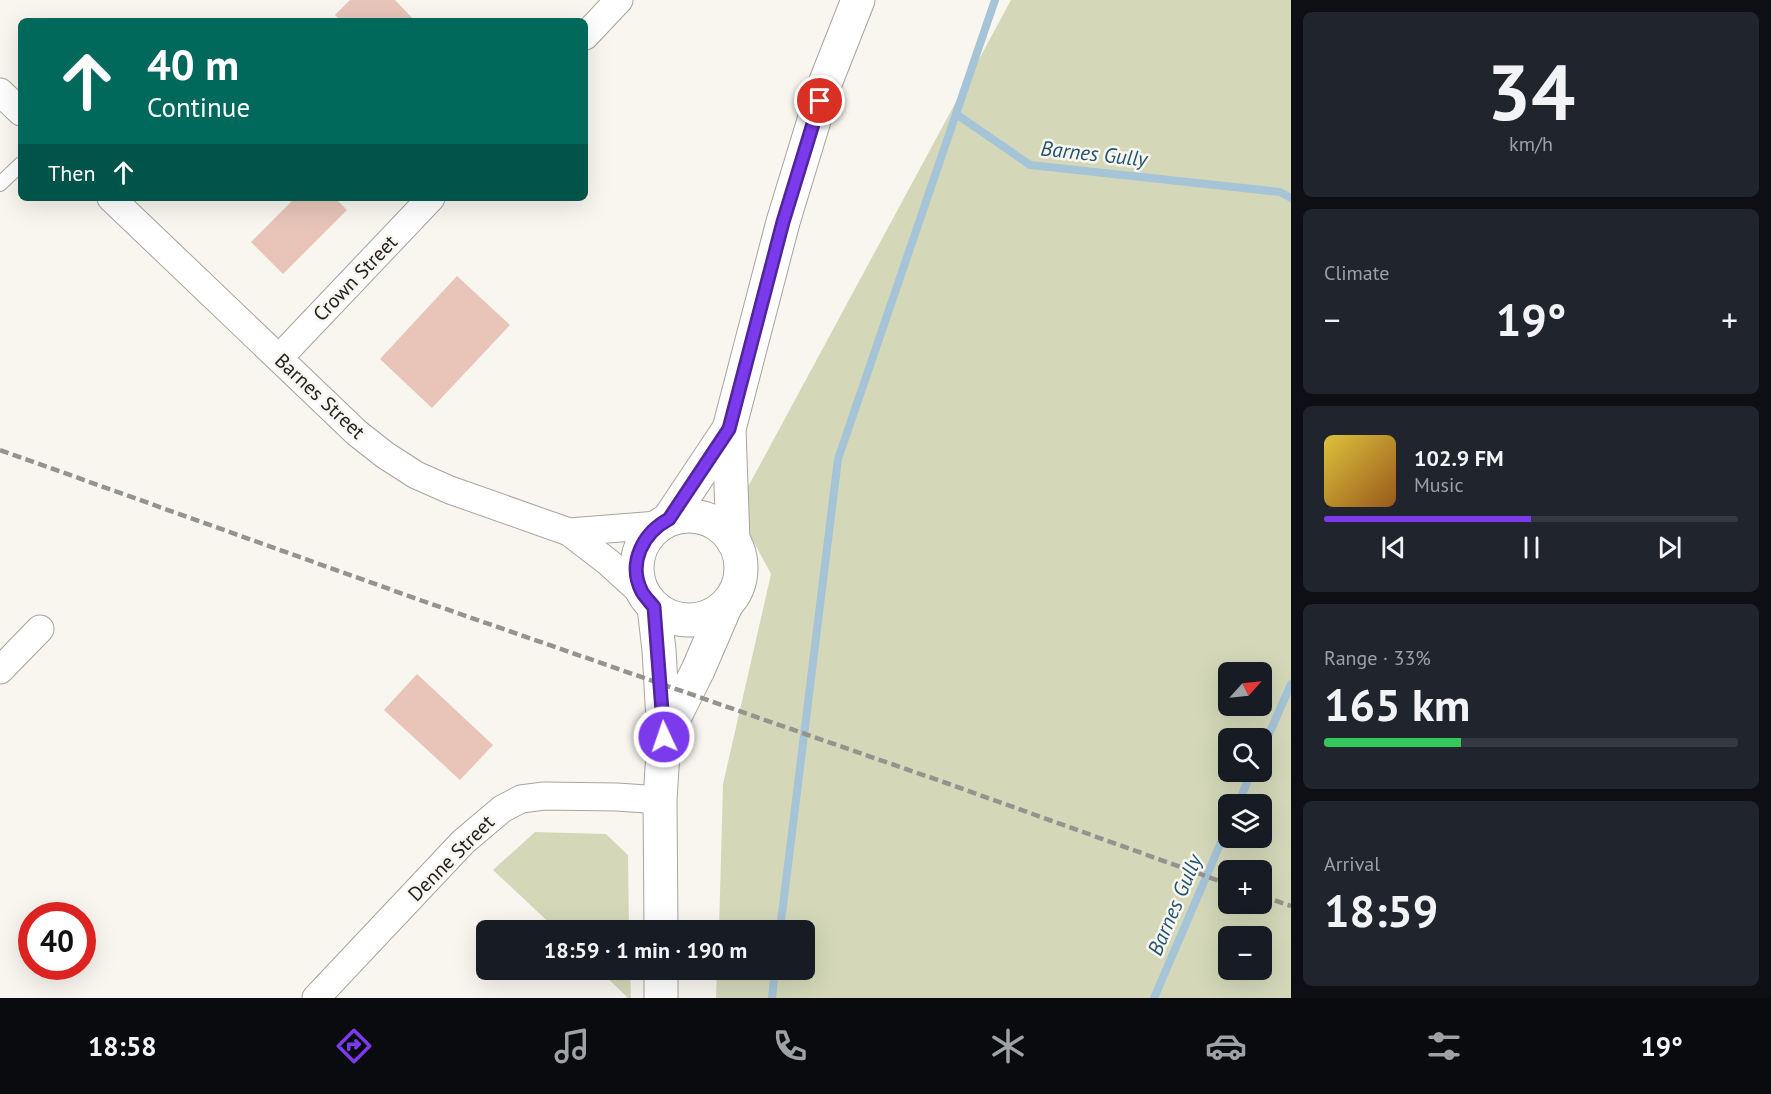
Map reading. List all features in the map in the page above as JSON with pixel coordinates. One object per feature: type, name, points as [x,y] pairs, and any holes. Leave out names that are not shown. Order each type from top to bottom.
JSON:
[{"type":"street","points":[[588,33],[619,0]]},
{"type":"street","points":[[733,541],[729,429],[783,222],[826,81],[858,0]]},
{"type":"street","points":[[0,92],[18,109]]},
{"type":"street","name":"Barnes Street","points":[[114,201],[357,432],[385,455],[416,475],[450,490],[569,532],[608,562],[648,600]]},
{"type":"street","name":"Crown Street","points":[[279,358],[428,201]]},
{"type":"street","points":[[661,920],[660,800],[664,737],[648,600],[637,578],[636,563],[640,548],[648,535],[664,522],[729,429]]},
{"type":"street","points":[[664,522],[683,516],[698,516],[724,529],[733,541],[740,557],[741,574],[736,591],[726,605],[698,670],[664,737]]},
{"type":"street","name":"Barnes Street","points":[[569,532],[664,522]]},
{"type":"street","points":[[648,600],[667,616],[682,620],[698,620],[726,605]]},
{"type":"street","points":[[0,670],[40,629]]},
{"type":"street","name":"Denne Street","points":[[316,998],[463,842],[502,809],[521,800],[544,795],[660,800]]},
{"type":"street","points":[[661,980],[661,998]]},
{"type":"lane","points":[[0,184],[18,167]]},
{"type":"green space","points":[[1011,0],[1291,0],[1291,998],[716,998],[717,980],[815,980],[815,920],[719,920],[723,784],[771,574],[736,509]]},
{"type":"green space","points":[[535,832],[606,834],[628,855],[629,920],[546,920],[493,870]]},
{"type":"green space","points":[[609,980],[630,980],[631,998]]},
{"type":"building","points":[[350,0],[395,0],[412,18],[338,18],[335,15]]},
{"type":"building","points":[[292,201],[338,201],[347,210],[283,274],[251,242]]},
{"type":"building","points":[[457,276],[510,325],[432,408],[380,359]]},
{"type":"building","points":[[417,674],[493,745],[460,780],[384,710]]},
{"type":"waterway","name":"Barnes Gully","points":[[995,0],[956,114],[1030,165],[1280,192],[1291,198]]},
{"type":"waterway","points":[[781,920],[838,459],[956,114]]},
{"type":"waterway","name":"Barnes Gully","points":[[1272,728],[1291,684]]},
{"type":"waterway","name":"Barnes Gully","points":[[1242,794],[1247,782]]},
{"type":"waterway","name":"Barnes Gully","points":[[1154,998],[1219,848]]},
{"type":"waterway","points":[[772,998],[774,980]]},
{"type":"railway","points":[[0,450],[1218,880]]},
{"type":"railway","points":[[1272,899],[1291,906]]},
{"type":"route","points":[[664,737],[654,607],[642,593],[637,578],[636,563],[640,548],[648,535],[658,525],[669,519],[729,429],[783,222],[820,101]]}]
